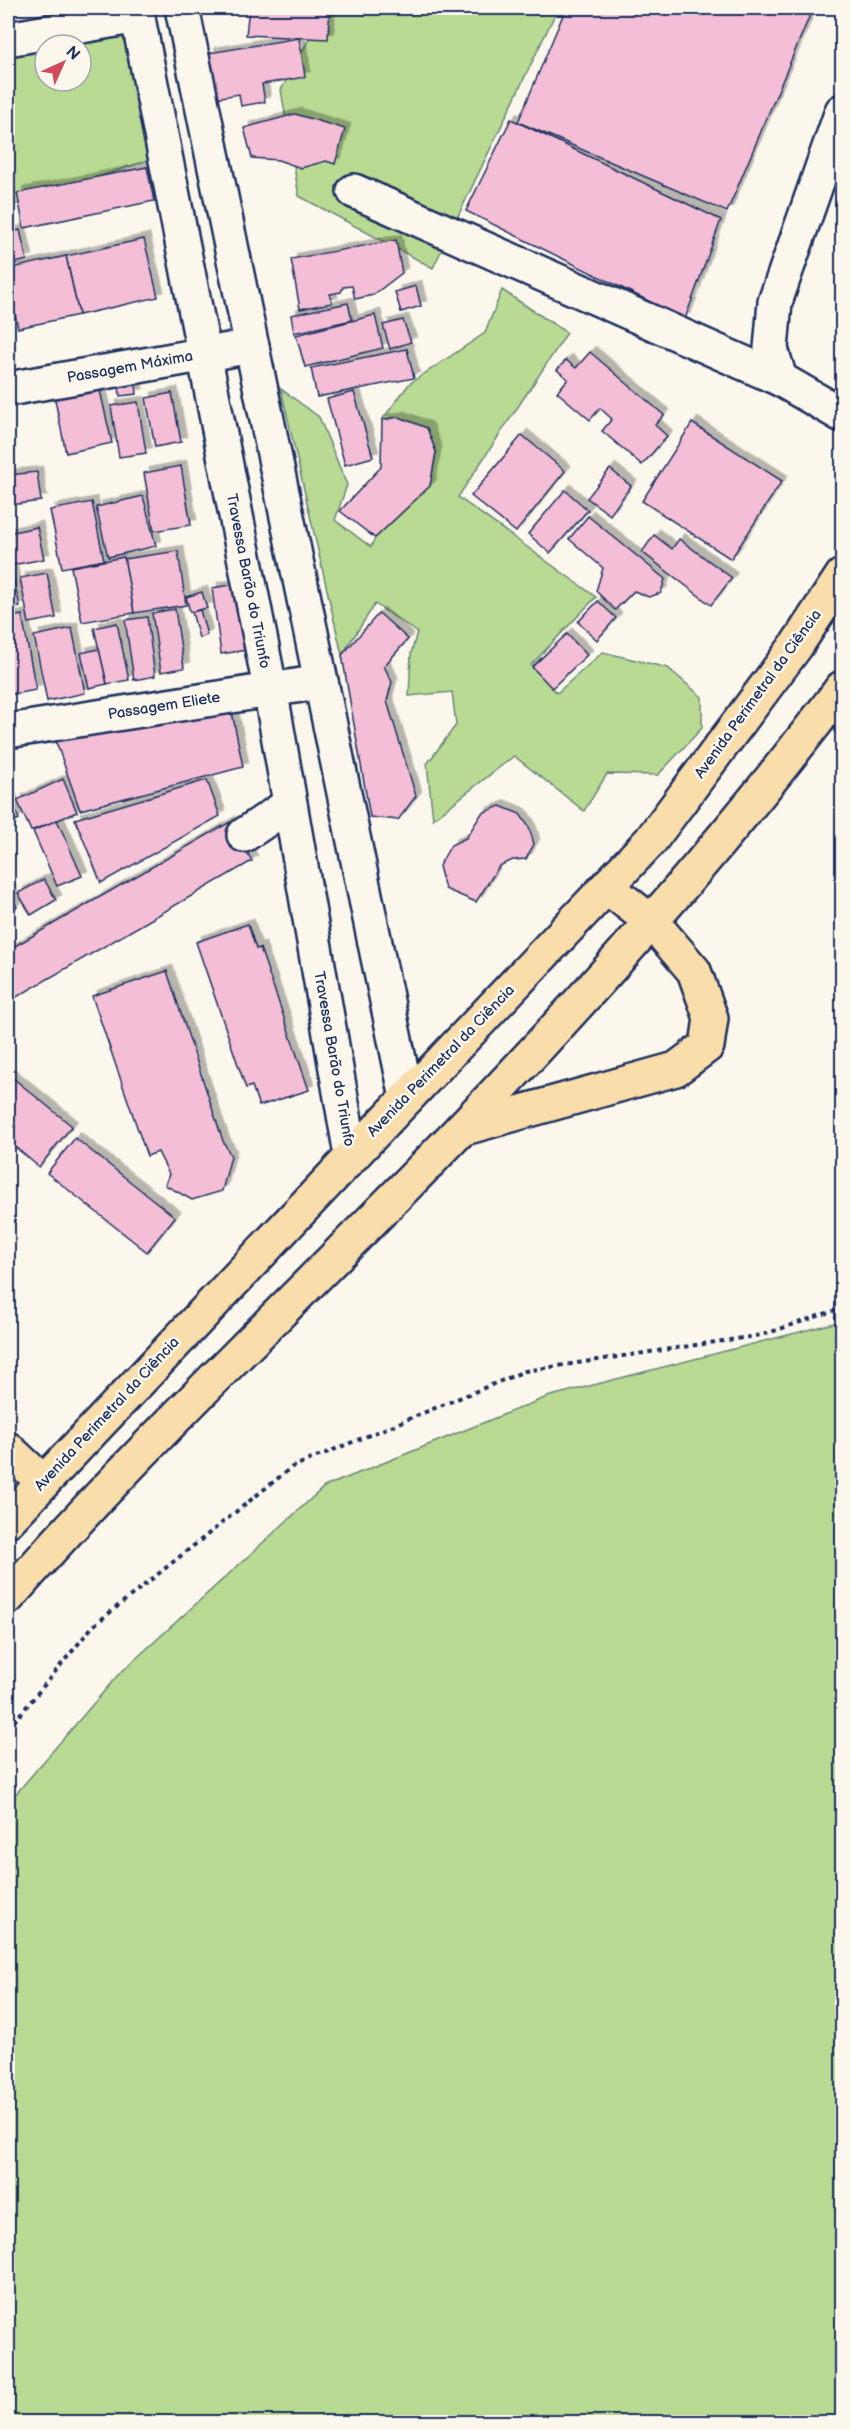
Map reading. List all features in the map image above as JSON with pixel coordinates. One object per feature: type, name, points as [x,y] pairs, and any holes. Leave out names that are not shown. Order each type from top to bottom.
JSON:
[{"type":"main road","name":"Avenida Perimetral da Ciência","points":[[8,1520],[651,840],[796,646],[843,576]]},
{"type":"main road","points":[[8,1597],[84,1511],[461,1129],[653,922],[771,783],[843,688]]},
{"type":"main road","points":[[461,1129],[676,1069],[707,1046],[711,1018],[694,971],[653,922],[607,886]]},
{"type":"main road","points":[[8,1449],[43,1482]]},
{"type":"street","points":[[182,8],[407,1098]]},
{"type":"street","points":[[8,39],[137,12]]},
{"type":"street","name":"Travessa Barão do Triunfo","points":[[137,12],[270,688],[351,1155]]},
{"type":"street","points":[[780,379],[771,349],[775,302],[843,111]]},
{"type":"street","points":[[354,191],[780,379],[843,415]]},
{"type":"street","name":"Passagem Máxima","points":[[8,389],[252,346]]},
{"type":"street","name":"Passagem Eliete","points":[[8,731],[270,688],[321,682]]},
{"type":"street","points":[[244,835],[290,804]]},
{"type":"path","points":[[8,1729],[93,1626],[292,1467],[525,1371],[762,1335],[843,1308]]},
{"type":"green space","points":[[326,8],[558,8],[433,268],[299,196],[281,90]]},
{"type":"green space","points":[[129,33],[155,158],[8,207],[8,51],[33,48],[33,93],[93,93],[93,38]]},
{"type":"green space","points":[[502,290],[567,333],[458,497],[596,597],[531,665],[557,693],[603,652],[668,668],[702,697],[702,728],[658,775],[607,774],[584,811],[514,756],[433,819],[427,764],[456,725],[452,692],[409,696],[411,654],[417,632],[375,604],[342,655],[281,389],[319,417],[347,485],[335,520],[371,547],[375,538],[430,486],[436,452],[427,428],[399,417],[382,420],[409,384],[485,333]]},
{"type":"green space","points":[[842,1321],[842,2422],[8,2422],[8,1803],[118,1675],[324,1487],[547,1397]]},
{"type":"building","points":[[249,8],[330,8],[328,39],[246,35]]},
{"type":"building","points":[[566,8],[813,8],[727,212],[518,122]]},
{"type":"building","points":[[299,38],[305,77],[262,84],[265,102],[241,106],[239,94],[216,98],[209,53]]},
{"type":"building","points":[[295,114],[345,129],[335,164],[326,161],[301,168],[278,160],[252,158],[244,128]]},
{"type":"building","points":[[511,119],[721,220],[685,319],[466,211]]},
{"type":"building","points":[[147,167],[154,201],[24,228],[17,193]]},
{"type":"building","points":[[20,230],[27,260],[8,265],[8,233]]},
{"type":"building","points":[[144,239],[158,297],[79,315],[66,256]]},
{"type":"building","points":[[396,240],[402,273],[373,295],[355,299],[352,286],[343,287],[341,292],[330,294],[332,303],[300,309],[291,259]]},
{"type":"building","points":[[66,256],[79,315],[18,328],[8,281],[8,269]]},
{"type":"building","points":[[416,286],[421,306],[401,312],[395,292]]},
{"type":"building","points":[[348,303],[352,320],[294,333],[291,315]]},
{"type":"building","points":[[375,315],[383,348],[305,367],[296,335]]},
{"type":"building","points":[[403,320],[411,342],[390,349],[383,325]]},
{"type":"building","points":[[407,349],[414,378],[317,397],[311,368]]},
{"type":"building","points":[[590,352],[664,415],[655,425],[667,436],[642,465],[602,431],[612,419],[600,408],[590,420],[557,392],[568,379],[557,370],[566,360],[576,368]]},
{"type":"building","points":[[136,385],[137,394],[120,396],[119,386]]},
{"type":"building","points":[[99,386],[112,443],[66,453],[54,395]]},
{"type":"building","points":[[354,392],[373,457],[345,465],[327,399]]},
{"type":"building","points":[[172,393],[181,442],[155,447],[146,398]]},
{"type":"building","points":[[138,402],[146,453],[119,457],[111,406]]},
{"type":"building","points":[[399,417],[427,428],[436,452],[430,486],[375,538],[340,511],[381,467],[382,420]]},
{"type":"building","points":[[692,423],[782,481],[731,559],[642,501]]},
{"type":"building","points":[[522,435],[565,471],[516,532],[471,496]]},
{"type":"building","points":[[181,466],[191,525],[154,531],[144,473]]},
{"type":"building","points":[[610,469],[631,486],[610,515],[587,498]]},
{"type":"building","points":[[37,472],[41,501],[10,505],[8,475]]},
{"type":"building","points":[[565,490],[588,510],[550,553],[528,534]]},
{"type":"building","points":[[143,496],[156,546],[108,557],[96,507]]},
{"type":"building","points":[[92,502],[104,560],[62,568],[50,510]]},
{"type":"building","points":[[588,516],[665,579],[661,593],[649,597],[634,591],[615,610],[596,591],[603,568],[569,539]]},
{"type":"building","points":[[37,527],[44,559],[12,565],[8,533]]},
{"type":"building","points":[[654,535],[672,549],[679,539],[732,578],[711,605],[642,552]]},
{"type":"building","points":[[178,551],[186,605],[134,613],[124,559]]},
{"type":"building","points":[[124,557],[134,613],[82,622],[71,567]]},
{"type":"building","points":[[11,568],[20,607],[8,610],[8,569]]},
{"type":"building","points":[[47,573],[56,618],[29,623],[20,578]]},
{"type":"building","points":[[244,583],[253,649],[221,654],[212,588]]},
{"type":"building","points":[[202,592],[207,608],[190,612],[186,597]]},
{"type":"building","points":[[598,601],[616,618],[597,640],[578,622]]},
{"type":"building","points":[[175,609],[184,668],[161,672],[152,613]]},
{"type":"building","points":[[200,610],[207,635],[199,638],[192,612]]},
{"type":"building","points":[[379,613],[408,639],[384,666],[392,682],[387,701],[416,796],[398,820],[370,817],[342,655]]},
{"type":"building","points":[[22,615],[36,690],[8,695],[8,618]]},
{"type":"building","points":[[147,617],[155,676],[134,680],[125,620]]},
{"type":"building","points":[[117,623],[129,680],[107,684],[94,628]]},
{"type":"building","points":[[72,628],[85,693],[47,701],[34,636]]},
{"type":"building","points":[[567,634],[587,655],[552,688],[532,667]]},
{"type":"building","points":[[99,649],[107,684],[89,688],[81,653]]},
{"type":"building","points":[[230,702],[243,767],[80,810],[53,733]]},
{"type":"building","points":[[63,779],[77,812],[31,831],[17,800]]},
{"type":"building","points":[[207,780],[220,816],[101,883],[75,819]]},
{"type":"building","points":[[11,800],[19,819],[8,824],[8,801]]},
{"type":"building","points":[[500,806],[520,814],[529,827],[534,844],[526,859],[513,860],[499,866],[476,902],[445,889],[439,866],[451,845],[466,838],[482,813]]},
{"type":"building","points":[[57,820],[82,876],[57,886],[33,831]]},
{"type":"building","points":[[230,822],[252,861],[8,1002],[8,950]]},
{"type":"building","points":[[44,879],[56,900],[31,915],[18,893]]},
{"type":"building","points":[[8,887],[17,907],[8,912]]},
{"type":"building","points":[[248,924],[256,949],[260,948],[309,1090],[259,1106],[252,1086],[246,1088],[196,942]]},
{"type":"building","points":[[167,971],[223,1141],[231,1156],[222,1191],[192,1200],[165,1185],[169,1174],[158,1152],[147,1156],[92,996]]},
{"type":"building","points":[[8,1074],[72,1126],[39,1167],[8,1141]]},
{"type":"building","points":[[75,1138],[175,1217],[147,1252],[47,1173]]}]
